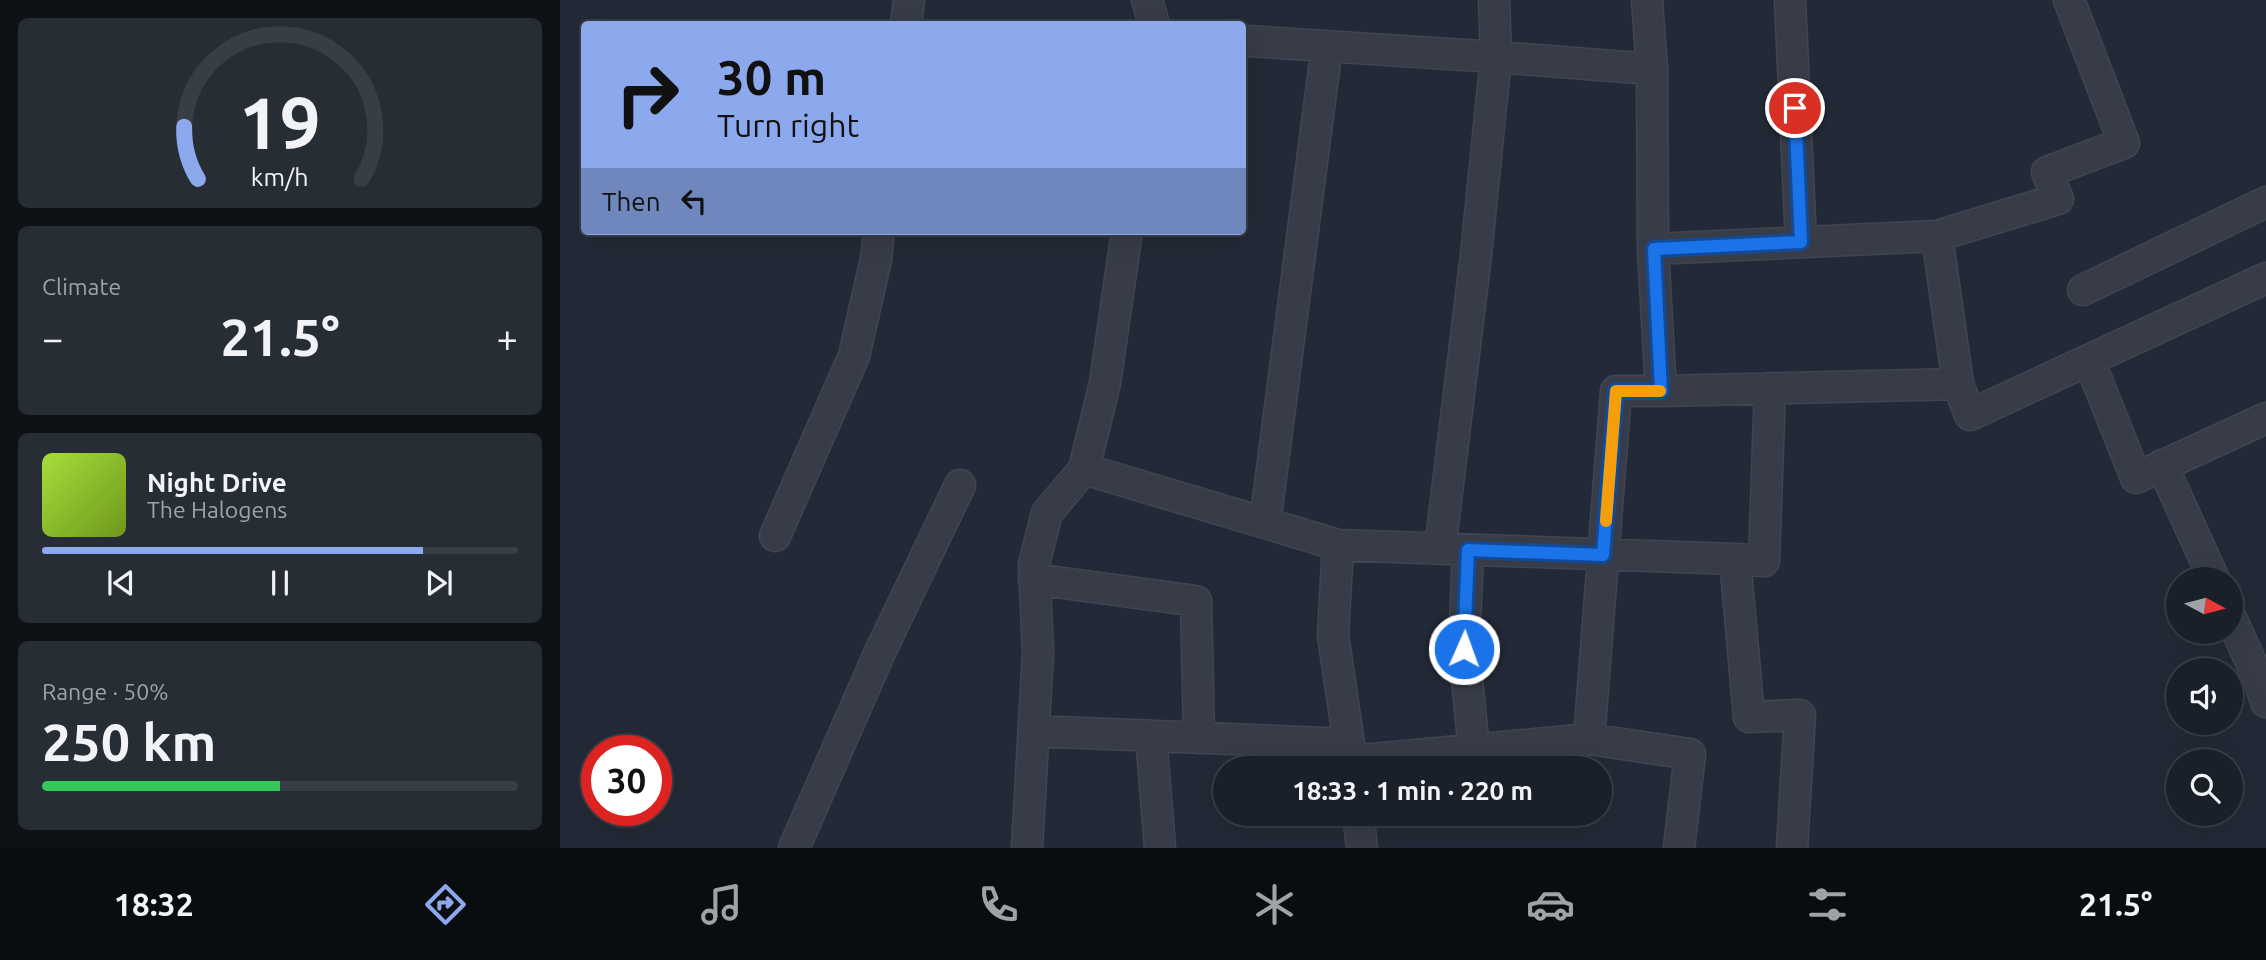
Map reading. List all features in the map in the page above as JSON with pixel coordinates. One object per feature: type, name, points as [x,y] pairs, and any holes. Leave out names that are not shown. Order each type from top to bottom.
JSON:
[{"type":"street","points":[[906,21],[909,0]]},
{"type":"street","points":[[1147,0],[1153,21]]},
{"type":"street","points":[[1474,750],[1454,549],[1476,255],[1496,57],[1494,0]]},
{"type":"street","points":[[1647,0],[1652,69],[1654,249],[1661,391]]},
{"type":"street","points":[[1790,0],[1801,242]]},
{"type":"street","points":[[1654,249],[1937,236],[2058,199],[2047,172],[2124,143],[2069,0]]},
{"type":"street","points":[[1248,41],[1652,69]]},
{"type":"street","points":[[1265,523],[1327,46]]},
{"type":"street","points":[[2083,290],[2266,202]]},
{"type":"street","points":[[775,536],[854,356],[876,259],[879,235]]},
{"type":"street","points":[[1027,848],[1038,653],[1034,564],[1047,513],[1084,469],[1105,383],[1126,235]]},
{"type":"street","points":[[1937,236],[1958,384],[1970,415],[2266,278]]},
{"type":"street","points":[[2089,360],[2136,478],[2266,418]]},
{"type":"street","points":[[1589,739],[1616,391],[1958,384]]},
{"type":"street","points":[[1084,469],[1338,545],[1764,561],[1770,388]]},
{"type":"street","points":[[2162,465],[2209,567]]},
{"type":"street","points":[[794,848],[880,652],[960,485]]},
{"type":"street","points":[[1338,545],[1333,635],[1351,756]]},
{"type":"street","points":[[1735,559],[1749,717],[1800,715],[1792,848]]},
{"type":"street","points":[[1034,579],[1196,600],[1199,738]]},
{"type":"street","points":[[2243,644],[2266,702]]},
{"type":"street","points":[[1034,731],[1199,738],[1336,756]]},
{"type":"street","points":[[1151,736],[1160,848]]},
{"type":"street","points":[[1382,756],[1589,739],[1690,754],[1679,848]]},
{"type":"street","points":[[1359,826],[1362,848]]},
{"type":"slow traffic","points":[[1606,521],[1616,391],[1660,391]]},
{"type":"route","points":[[1464,649],[1468,550],[1603,555],[1616,391],[1661,391],[1654,249],[1801,242],[1795,108]]}]
